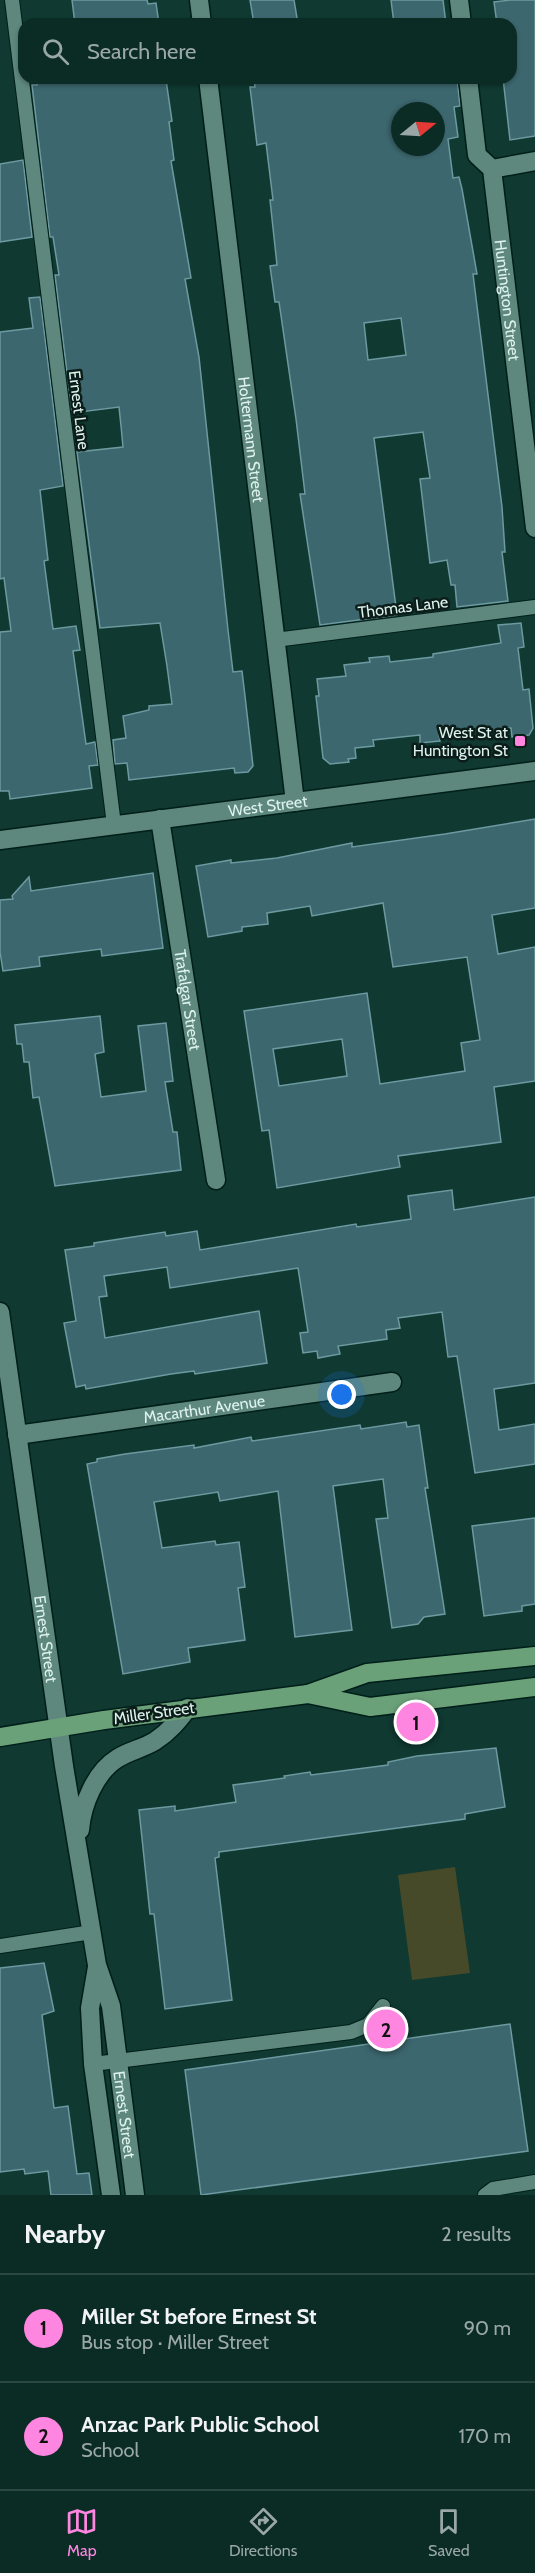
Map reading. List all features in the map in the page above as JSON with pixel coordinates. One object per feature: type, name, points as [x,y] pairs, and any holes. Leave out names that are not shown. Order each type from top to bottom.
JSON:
[{"type":"main road","name":"Miller Street","points":[[0,1737],[188,1708],[308,1694],[367,1673],[535,1656]]},
{"type":"main road","name":"Miller Street","points":[[308,1694],[370,1707],[535,1688]]},
{"type":"street","points":[[199,0],[201,18]]},
{"type":"street","points":[[459,0],[461,18]]},
{"type":"street","name":"Holtermann Street","points":[[209,84],[295,802]]},
{"type":"street","name":"Huntington Street","points":[[469,84],[477,155],[492,169],[535,528]]},
{"type":"street","points":[[492,169],[535,161]]},
{"type":"street","name":"West Street","points":[[0,840],[535,771]]},
{"type":"street","name":"Trafalgar Street","points":[[160,819],[216,1180]]},
{"type":"street","name":"Ernest Street","points":[[0,1312],[97,1965],[111,2006],[135,2195]]},
{"type":"street","name":"Macarthur Avenue","points":[[17,1435],[392,1382]]},
{"type":"street","points":[[78,1846],[85,1805],[105,1770],[116,1760],[154,1742],[173,1728],[188,1708]]},
{"type":"street","name":"Ernest Street","points":[[97,1965],[90,2008],[93,2064],[111,2195]]},
{"type":"lane","name":"Ernest Lane","points":[[12,0],[18,49]]},
{"type":"lane","name":"Ernest Lane","points":[[22,84],[114,825]]},
{"type":"lane","name":"Thomas Lane","points":[[275,640],[535,607]]},
{"type":"lane","points":[[0,1946],[92,1932]]},
{"type":"lane","points":[[93,2064],[351,2032],[368,2025],[383,2006]]},
{"type":"lane","points":[[485,2195],[493,2189],[535,2182]]},
{"type":"green space","points":[[455,1867],[470,1973],[412,1980],[398,1875]]},
{"type":"building","points":[[72,0],[147,0],[148,4],[156,3],[158,18],[74,18]]},
{"type":"building","points":[[250,0],[294,0],[297,18],[253,18]]},
{"type":"building","points":[[391,0],[443,0],[445,18],[393,18]]},
{"type":"building","points":[[535,0],[535,136],[510,140],[504,84],[517,84],[517,18],[496,18],[494,2]]},
{"type":"building","points":[[167,84],[172,121],[169,122],[174,160],[171,161],[191,278],[185,279],[199,357],[233,672],[242,671],[245,696],[253,766],[248,772],[235,773],[234,768],[129,780],[127,763],[115,764],[113,740],[126,738],[123,716],[149,710],[149,706],[172,704],[160,623],[100,628],[77,452],[123,447],[119,407],[72,413],[55,275],[59,275],[53,237],[50,237],[32,85]]},
{"type":"building","points":[[255,84],[458,84],[460,106],[454,107],[458,137],[448,139],[453,178],[459,177],[462,189],[477,274],[473,274],[502,507],[505,552],[502,552],[508,601],[457,607],[455,585],[451,585],[447,560],[430,563],[420,479],[430,478],[423,432],[374,438],[397,615],[320,625],[300,494],[305,494],[296,419],[279,302],[275,302],[270,266],[277,265],[270,200],[273,200],[266,143],[257,145],[250,87],[255,87]],"holes":[[[401,318],[406,355],[368,360],[364,323]]]},
{"type":"building","points":[[23,160],[32,237],[0,242],[0,164]]},
{"type":"building","points":[[40,297],[63,486],[40,490],[48,560],[44,561],[53,629],[76,626],[80,650],[73,651],[86,744],[95,742],[98,765],[89,766],[92,788],[10,799],[9,791],[0,791],[0,632],[11,631],[4,578],[0,579],[0,332],[33,328],[29,298]]},
{"type":"building","points":[[521,623],[524,647],[518,648],[523,690],[529,689],[533,728],[529,735],[512,737],[511,728],[439,735],[440,741],[420,743],[420,735],[373,740],[374,746],[355,748],[356,758],[348,759],[349,762],[330,764],[323,758],[316,696],[319,696],[317,679],[346,676],[344,665],[370,662],[369,658],[389,656],[390,662],[433,657],[433,654],[501,643],[498,625]]},
{"type":"building","points":[[535,819],[535,908],[492,915],[498,954],[535,947],[535,1081],[494,1087],[501,1142],[398,1156],[400,1167],[277,1188],[269,1130],[262,1131],[244,1011],[367,993],[380,1084],[465,1071],[461,1043],[480,1040],[467,957],[393,967],[383,903],[312,916],[310,906],[267,913],[268,924],[242,927],[242,931],[208,937],[196,866],[231,860],[231,863],[277,858],[352,843],[352,847]],"holes":[[[342,1039],[347,1076],[279,1086],[273,1049]]]},
{"type":"building","points":[[153,873],[163,948],[102,956],[101,949],[39,957],[40,966],[3,971],[0,952],[0,900],[13,899],[12,896],[29,877],[31,891]]},
{"type":"building","points":[[100,1016],[104,1052],[95,1054],[101,1097],[146,1091],[138,1026],[166,1023],[173,1081],[165,1082],[173,1132],[177,1132],[181,1170],[55,1186],[39,1097],[33,1098],[29,1062],[24,1062],[22,1044],[17,1044],[15,1025]]},
{"type":"building","points":[[452,1190],[454,1210],[535,1197],[535,1383],[494,1389],[499,1430],[535,1424],[535,1464],[475,1473],[457,1356],[448,1357],[442,1312],[398,1318],[400,1328],[386,1330],[387,1339],[338,1346],[340,1354],[318,1358],[317,1351],[303,1353],[300,1333],[308,1332],[298,1268],[170,1288],[167,1267],[104,1276],[107,1296],[99,1297],[105,1338],[259,1311],[267,1363],[195,1374],[194,1371],[171,1374],[86,1389],[85,1385],[76,1387],[64,1323],[76,1321],[65,1250],[165,1232],[166,1236],[197,1231],[200,1250],[356,1224],[357,1227],[411,1219],[408,1196]]},
{"type":"building","points":[[406,1422],[407,1427],[419,1425],[428,1488],[425,1488],[445,1614],[424,1617],[418,1624],[392,1628],[376,1519],[388,1518],[383,1479],[333,1486],[352,1630],[295,1637],[278,1491],[220,1501],[218,1492],[154,1502],[162,1548],[215,1541],[216,1545],[239,1542],[245,1587],[238,1588],[245,1640],[188,1648],[190,1662],[123,1674],[87,1464],[97,1462],[97,1459],[125,1454],[194,1445],[194,1448],[251,1437],[252,1441],[360,1425],[361,1429]]},
{"type":"building","points":[[535,1518],[535,1604],[522,1606],[522,1611],[484,1616],[472,1526]]},
{"type":"building","points":[[496,1748],[505,1807],[465,1814],[465,1819],[219,1852],[219,1857],[215,1858],[232,2000],[165,2009],[154,1914],[150,1914],[139,1810],[175,1806],[175,1811],[236,1802],[233,1785],[310,1772],[311,1775],[388,1765],[388,1762],[417,1756]]},
{"type":"building","points":[[44,1963],[54,2011],[42,2015],[54,2108],[68,2106],[77,2174],[89,2173],[92,2195],[51,2195],[48,2171],[25,2174],[24,2169],[0,2172],[0,1968]]},
{"type":"building","points":[[510,2024],[528,2151],[201,2195],[185,2070]]},
{"type":"place","name":"West St at Huntington St","points":[[520,741]]},
{"type":"place","name":"Miller St before Ernest St","points":[[416,1722]]},
{"type":"place","name":"Anzac Park Public School","points":[[386,2029]]}]
